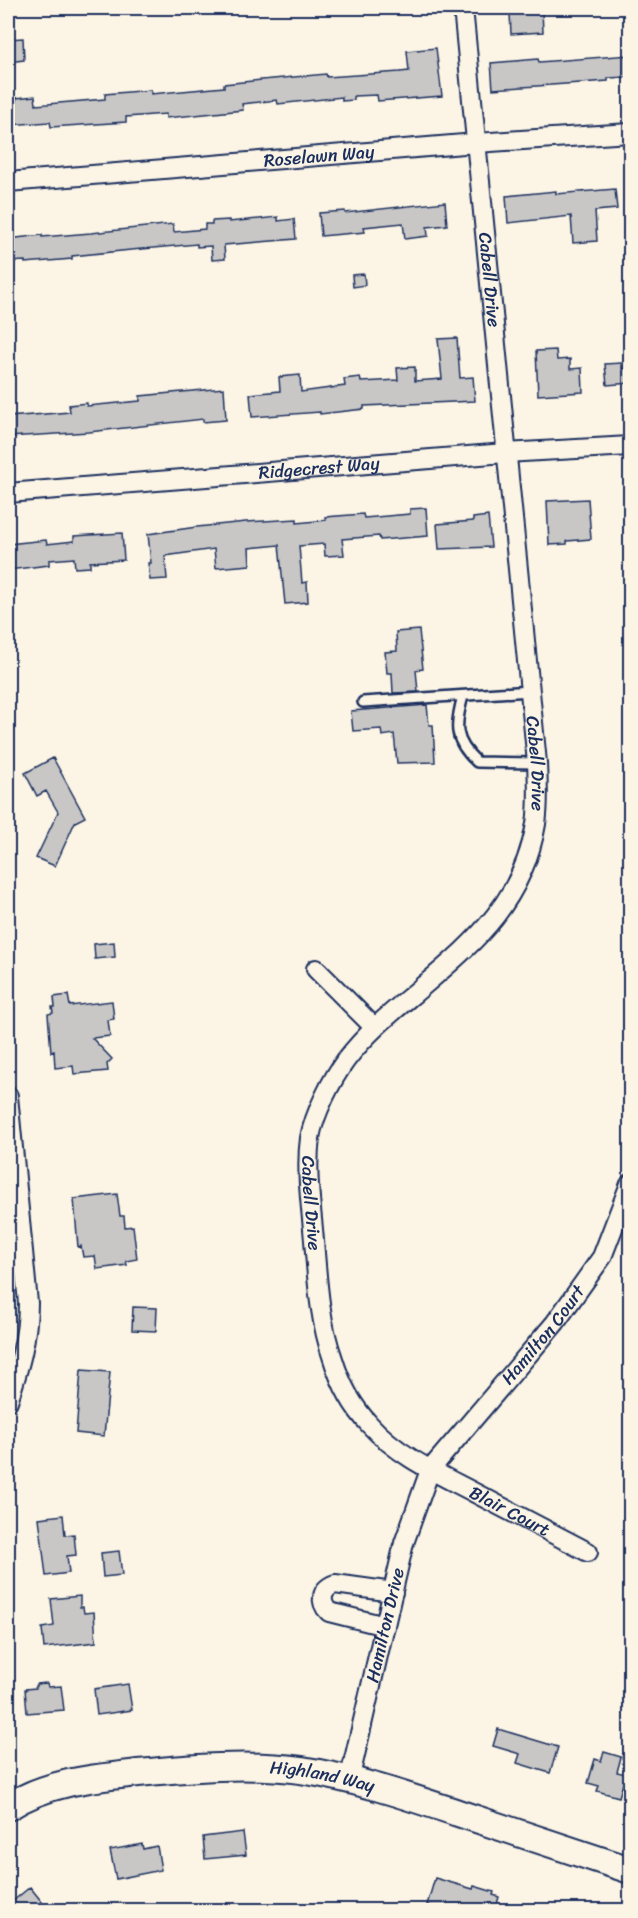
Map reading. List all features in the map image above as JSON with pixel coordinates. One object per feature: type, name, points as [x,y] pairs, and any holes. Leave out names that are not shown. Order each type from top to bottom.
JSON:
[{"type":"street","name":"Cabell Drive","points":[[430,1470],[392,1446],[369,1424],[350,1398],[333,1360],[321,1311],[309,1170],[310,1136],[323,1100],[345,1062],[374,1027],[482,934],[504,905],[518,880],[536,824],[537,763],[463,8]]},
{"type":"street","name":"Roselawn Way","points":[[8,182],[476,143],[630,133]]},
{"type":"street","name":"Ridgecrest Way","points":[[8,493],[505,453],[630,446]]},
{"type":"street","points":[[316,969],[374,1027]]},
{"type":"street","points":[[8,1096],[26,1262],[28,1311],[23,1355],[8,1401]]},
{"type":"street","name":"Hamilton Court","points":[[430,1470],[555,1323],[602,1257],[630,1184]]},
{"type":"street","name":"Blair Court","points":[[430,1470],[588,1552]]},
{"type":"street","name":"Hamilton Drive","points":[[349,1781],[404,1543],[430,1470]]},
{"type":"street","points":[[385,1626],[329,1612],[325,1608],[322,1597],[326,1588],[335,1584],[393,1592]]},
{"type":"street","name":"Highland Way","points":[[8,1807],[40,1790],[67,1782],[187,1768],[239,1767],[300,1770],[408,1797],[630,1870]]},
{"type":"street","points":[[8,1801],[8,1807]]},
{"type":"lane","points":[[363,702],[530,691]]},
{"type":"lane","points":[[463,696],[458,715],[459,738],[464,750],[470,756],[477,762],[537,763]]},
{"type":"building","points":[[542,10],[543,32],[511,34],[510,13]]},
{"type":"building","points":[[23,38],[24,60],[8,62],[8,39]]},
{"type":"building","points":[[436,48],[442,96],[378,101],[377,95],[354,96],[354,100],[342,101],[342,97],[278,104],[277,100],[242,104],[243,110],[166,118],[166,114],[126,117],[126,122],[51,127],[50,122],[8,125],[8,101],[16,101],[16,98],[35,96],[36,105],[105,99],[105,94],[151,90],[151,94],[326,74],[327,77],[409,71],[407,51]]},
{"type":"building","points":[[630,55],[630,77],[608,78],[608,81],[493,89],[491,63]]},
{"type":"building","points":[[615,189],[617,209],[595,211],[597,241],[573,243],[571,216],[508,223],[506,196]]},
{"type":"building","points":[[445,202],[447,225],[427,227],[428,236],[405,239],[403,223],[364,227],[365,232],[321,236],[319,213],[345,211],[345,213]]},
{"type":"building","points":[[278,217],[278,221],[294,219],[296,239],[224,245],[225,259],[212,260],[211,246],[197,247],[197,244],[72,256],[72,259],[8,262],[8,239],[173,224],[174,232],[205,229],[205,224],[212,224],[212,221],[229,220],[229,222]]},
{"type":"building","points":[[364,274],[365,285],[353,287],[352,275]]},
{"type":"building","points":[[457,338],[460,378],[473,377],[475,401],[364,406],[364,409],[320,414],[320,412],[252,417],[250,394],[280,391],[279,377],[300,375],[301,392],[345,386],[344,379],[360,377],[361,382],[398,380],[397,368],[415,367],[415,381],[442,379],[438,339]]},
{"type":"building","points":[[556,350],[557,360],[570,359],[570,369],[582,368],[583,392],[538,395],[536,351]]},
{"type":"building","points":[[622,363],[622,369],[630,368],[630,383],[607,385],[605,364]]},
{"type":"building","points":[[224,388],[226,420],[203,422],[203,419],[89,432],[8,437],[8,417],[70,412],[69,405],[87,403],[87,406],[140,401],[140,396]]},
{"type":"building","points":[[588,499],[591,539],[549,545],[547,501]]},
{"type":"building","points":[[426,508],[428,536],[380,540],[379,536],[342,539],[344,555],[325,556],[324,544],[299,546],[302,583],[307,582],[308,602],[285,604],[279,545],[249,548],[250,565],[216,568],[214,549],[165,556],[167,579],[150,580],[148,534],[246,522],[297,519],[297,523],[326,520],[325,517],[363,514],[364,518],[410,514],[410,509]]},
{"type":"building","points":[[488,516],[491,547],[439,549],[437,524],[473,521],[473,518]]},
{"type":"building","points":[[122,533],[124,560],[90,562],[90,567],[75,568],[74,558],[49,560],[49,565],[8,570],[8,544],[46,540],[47,544],[74,541],[74,536]]},
{"type":"building","points":[[419,630],[423,669],[416,670],[418,692],[393,693],[392,673],[387,673],[385,652],[397,651],[396,632]]},
{"type":"building","points":[[427,705],[429,725],[433,725],[435,762],[397,763],[394,734],[382,736],[381,729],[353,731],[351,711]]},
{"type":"building","points":[[53,758],[85,817],[75,822],[55,866],[36,858],[58,812],[46,791],[37,796],[25,773]]},
{"type":"building","points":[[114,942],[115,957],[95,959],[94,944]]},
{"type":"building","points":[[68,995],[70,1006],[112,1001],[114,1019],[108,1020],[110,1036],[92,1038],[112,1059],[107,1064],[108,1071],[74,1074],[73,1066],[55,1068],[54,1051],[51,1052],[48,1014],[53,1013],[54,997]]},
{"type":"building","points":[[117,1194],[120,1216],[124,1216],[125,1227],[133,1226],[137,1259],[126,1261],[127,1265],[97,1269],[95,1256],[83,1257],[81,1246],[78,1247],[74,1199]]},
{"type":"building","points":[[133,1307],[157,1308],[156,1331],[132,1330]]},
{"type":"building","points":[[81,1370],[110,1372],[104,1436],[76,1433]]},
{"type":"building","points":[[63,1515],[65,1535],[74,1534],[76,1555],[67,1556],[69,1573],[46,1576],[39,1518]]},
{"type":"building","points":[[119,1551],[122,1575],[103,1577],[101,1553]]},
{"type":"building","points":[[80,1596],[80,1607],[83,1607],[84,1613],[94,1612],[96,1642],[44,1648],[42,1628],[54,1626],[51,1599]]},
{"type":"building","points":[[47,1683],[48,1687],[61,1686],[64,1710],[27,1713],[25,1689],[36,1688],[36,1684]]},
{"type":"building","points":[[128,1684],[132,1710],[97,1715],[94,1689]]},
{"type":"building","points":[[498,1729],[558,1747],[550,1773],[517,1763],[520,1754],[493,1746]]},
{"type":"building","points":[[604,1752],[621,1757],[617,1772],[626,1774],[619,1797],[597,1791],[599,1786],[588,1783],[595,1759],[601,1761]]},
{"type":"building","points":[[243,1832],[246,1855],[205,1859],[203,1837]]},
{"type":"building","points":[[142,1844],[143,1849],[157,1846],[161,1870],[116,1879],[110,1850]]},
{"type":"building","points":[[435,1878],[473,1889],[474,1886],[494,1892],[493,1895],[499,1897],[495,1911],[446,1911],[427,1905]]},
{"type":"building","points":[[30,1887],[42,1902],[32,1911],[8,1911],[8,1905]]}]
